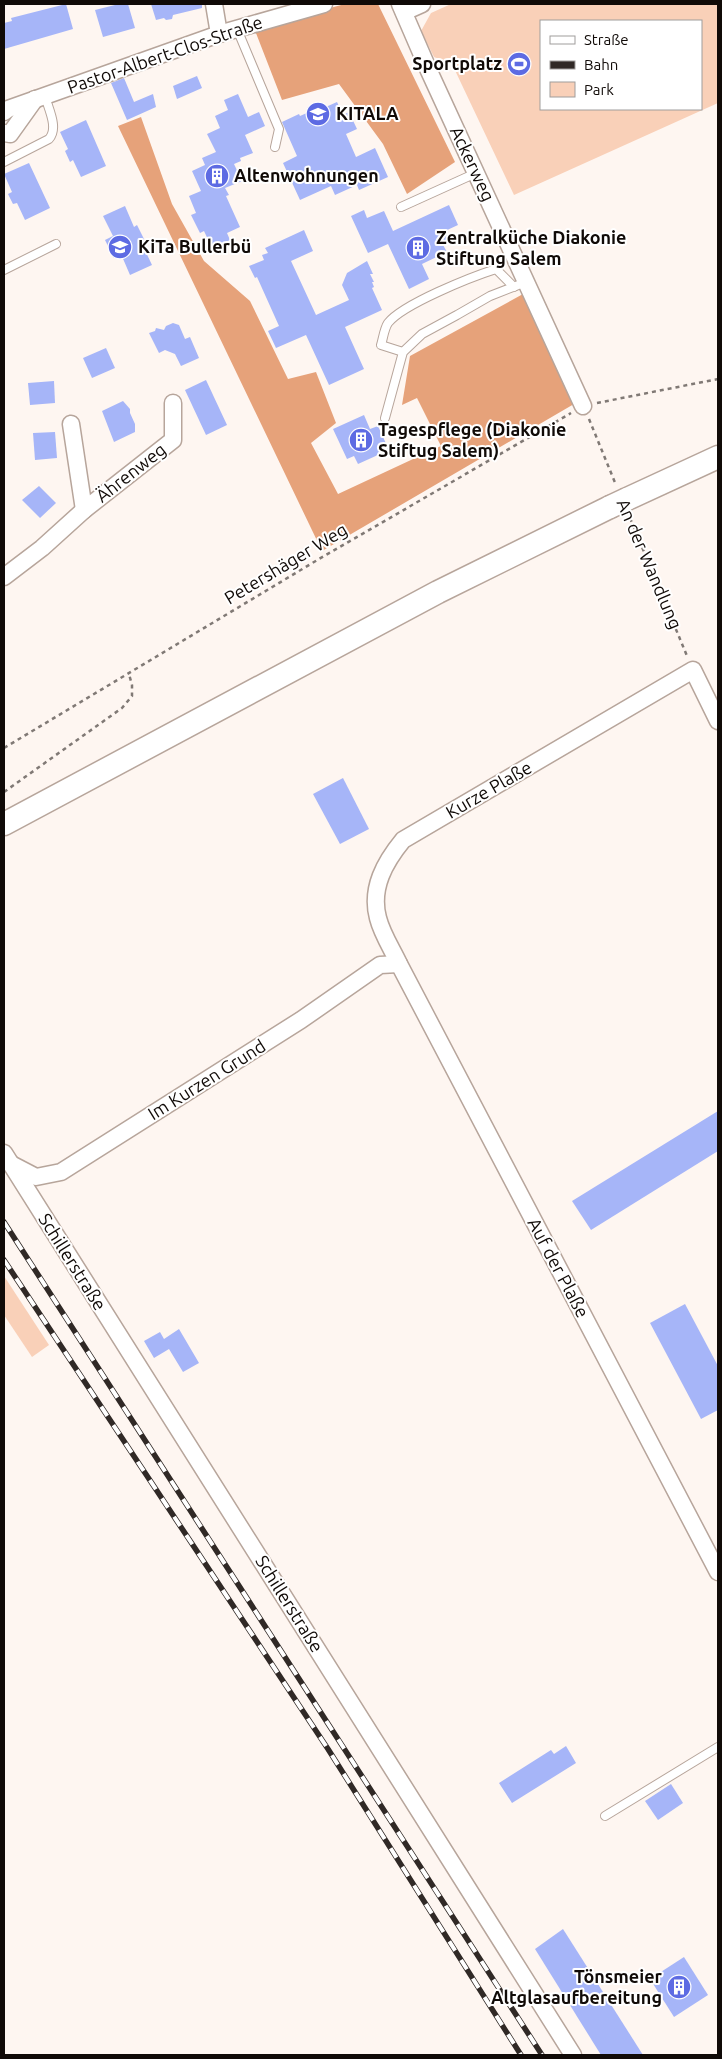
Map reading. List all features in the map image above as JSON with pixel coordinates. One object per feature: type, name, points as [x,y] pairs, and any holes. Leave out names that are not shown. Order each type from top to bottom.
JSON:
[{"type":"main road","points":[[4,824],[438,592],[621,502],[718,457]]},
{"type":"street","points":[[214,4],[220,34]]},
{"type":"street","name":"Pastor-Albert-Clos-Straße","points":[[4,112],[40,97],[220,34],[324,4]]},
{"type":"street","points":[[402,8],[422,4]]},
{"type":"street","name":"Ackerweg","points":[[402,8],[476,173],[520,284],[583,406]]},
{"type":"street","points":[[4,133],[10,134],[40,97]]},
{"type":"street","name":"Ährenweg","points":[[4,577],[42,548],[84,510],[173,440],[173,403]]},
{"type":"street","name":"Ährenweg","points":[[71,424],[84,510]]},
{"type":"street","points":[[693,670],[718,721]]},
{"type":"street","name":"Kurze Plaße","points":[[399,964],[378,917],[376,894],[379,876],[390,855],[404,840],[693,670]]},
{"type":"street","name":"Im Kurzen Grund","points":[[7,1158],[36,1177],[61,1172],[301,1020],[380,965],[399,964]]},
{"type":"street","name":"Auf der Plaße","points":[[399,964],[717,1565]]},
{"type":"street","name":"Schillerstraße","points":[[7,1158],[573,2055]]},
{"type":"lane","points":[[237,29],[279,129],[274,147]]},
{"type":"lane","points":[[4,162],[52,135],[54,127],[40,97]]},
{"type":"lane","points":[[401,207],[476,173]]},
{"type":"lane","points":[[4,270],[56,244]]},
{"type":"lane","points":[[403,352],[381,345],[386,325],[398,313],[470,277],[496,268],[520,284]]},
{"type":"lane","points":[[385,418],[403,352],[422,334],[490,296],[520,284]]},
{"type":"lane","points":[[606,1816],[718,1747]]},
{"type":"path","name":"Petershäger Weg","points":[[4,748],[318,559],[583,406],[718,379]]},
{"type":"path","name":"An der Wandlung","points":[[583,406],[621,502],[693,670]]},
{"type":"path","points":[[4,792],[122,708],[132,696],[129,674]]},
{"type":"green space","points":[[451,4],[718,4],[718,103],[514,195],[452,64],[434,57],[421,31],[431,13]]},
{"type":"green space","points":[[4,1276],[49,1345],[32,1357],[4,1315]]},
{"type":"shaded area","points":[[345,4],[378,4],[455,162],[407,194],[383,144],[339,84],[282,100],[254,28]]},
{"type":"shaded area","points":[[141,117],[172,204],[204,261],[250,301],[288,379],[316,372],[336,423],[311,443],[338,494],[441,446],[417,398],[402,405],[410,356],[523,294],[574,404],[322,551],[118,126]]},
{"type":"building","points":[[66,4],[73,29],[4,49],[4,23],[12,21],[11,18]]},
{"type":"building","points":[[119,4],[128,4],[135,28],[103,37],[95,10]]},
{"type":"building","points":[[151,4],[202,4],[202,8],[173,15],[172,19],[156,20]]},
{"type":"building","points":[[197,76],[202,88],[177,99],[173,86]]},
{"type":"building","points":[[124,78],[134,102],[153,94],[156,107],[127,120],[111,83]]},
{"type":"building","name":"Altenwohnungen","points":[[238,94],[248,117],[259,112],[265,126],[245,135],[253,153],[240,158],[241,161],[234,164],[242,181],[225,188],[229,195],[226,196],[240,227],[227,233],[230,240],[212,248],[204,231],[200,233],[191,215],[196,213],[189,196],[201,191],[192,171],[205,165],[202,158],[216,152],[207,134],[220,128],[215,116],[228,110],[224,100]]},
{"type":"building","points":[[337,102],[343,115],[349,112],[357,129],[346,134],[356,157],[375,148],[388,177],[359,190],[357,185],[335,195],[331,186],[300,200],[283,163],[297,156],[282,122],[299,114],[300,116],[318,108],[319,110]]},
{"type":"building","points":[[86,120],[106,166],[81,177],[73,160],[70,162],[65,151],[68,149],[60,132]]},
{"type":"building","points":[[29,163],[50,208],[25,220],[17,203],[13,204],[8,194],[12,192],[4,174]]},
{"type":"building","name":"Zentralküche Diakonie Stiftung Salem","points":[[449,205],[458,225],[445,231],[450,242],[443,245],[447,252],[422,264],[429,279],[409,289],[388,244],[368,253],[351,216],[364,210],[367,218],[384,211],[393,231]]},
{"type":"building","points":[[125,206],[134,227],[137,225],[146,243],[142,244],[152,265],[130,275],[121,254],[114,258],[105,240],[113,236],[103,216]]},
{"type":"building","points":[[304,230],[313,251],[291,261],[316,315],[349,300],[342,285],[347,273],[367,261],[373,274],[370,274],[374,282],[372,282],[374,287],[372,288],[382,310],[345,327],[364,369],[329,385],[306,335],[276,348],[268,331],[279,326],[257,277],[255,278],[249,266],[264,260],[262,255],[268,253],[265,248]]},
{"type":"building","points":[[173,323],[179,325],[185,339],[190,337],[199,358],[181,366],[175,354],[165,350],[159,353],[149,333],[155,331],[156,328],[164,330],[166,326]]},
{"type":"building","points":[[106,348],[115,368],[92,378],[83,358]]},
{"type":"building","points":[[206,380],[227,425],[206,435],[185,390]]},
{"type":"building","points":[[54,381],[55,403],[30,405],[28,383]]},
{"type":"building","points":[[123,401],[130,409],[135,424],[135,432],[114,442],[102,411]]},
{"type":"building","name":"Tagespflege (Diakonie Stiftug Salem)","points":[[364,415],[370,429],[378,426],[389,450],[358,464],[354,456],[347,459],[333,429]]},
{"type":"building","points":[[55,432],[57,458],[35,460],[33,433]]},
{"type":"building","points":[[39,486],[56,503],[40,518],[22,500]]},
{"type":"building","points":[[343,778],[369,829],[340,844],[313,794]]},
{"type":"building","points":[[718,1111],[718,1151],[591,1230],[572,1201]]},
{"type":"building","points":[[685,1304],[718,1366],[718,1410],[701,1419],[650,1323]]},
{"type":"building","points":[[179,1329],[199,1363],[183,1372],[169,1349],[154,1358],[144,1341],[160,1332],[164,1339]]},
{"type":"building","points":[[566,1746],[576,1763],[512,1803],[499,1783],[551,1750],[554,1754]]},
{"type":"building","points":[[671,1784],[683,1803],[658,1820],[645,1801]]},
{"type":"building","points":[[563,1929],[643,2055],[601,2055],[535,1949]]},
{"type":"building","name":"Tönsmeier Altglasaufbereitung","points":[[684,1957],[708,1995],[674,2017],[650,1979]]},
{"type":"railway","points":[[4,1222],[542,2055]]},
{"type":"railway","points":[[4,1260],[328,1749],[521,2055]]},
{"type":"place","name":"Sportplatz","points":[[519,64]]},
{"type":"place","name":"KITALA","points":[[318,114]]},
{"type":"place","name":"Altenwohnungen","points":[[217,176]]},
{"type":"place","name":"KiTa Bullerbü","points":[[120,247]]},
{"type":"place","name":"Zentralküche Diakonie Stiftung Salem","points":[[418,248]]},
{"type":"place","name":"Tagespflege (Diakonie Stiftug Salem)","points":[[361,440]]},
{"type":"place","name":"Tönsmeier Altglasaufbereitung","points":[[679,1987]]}]
